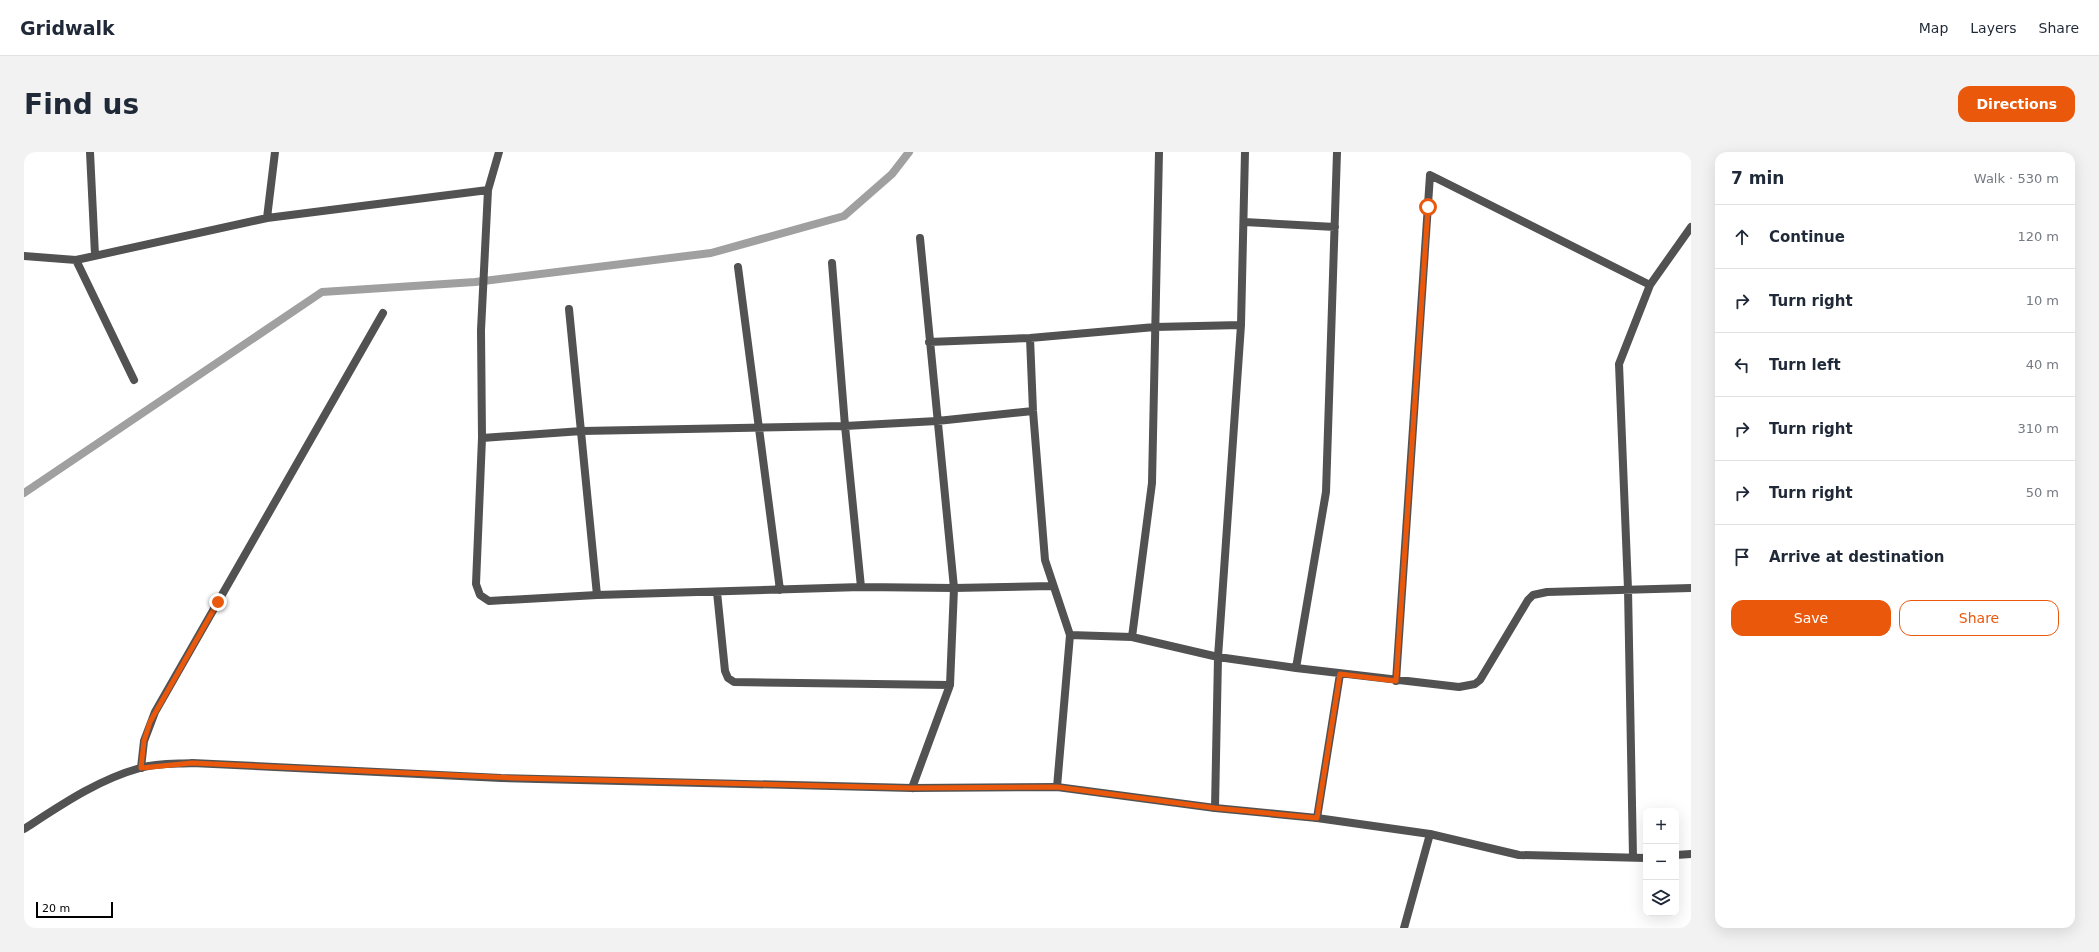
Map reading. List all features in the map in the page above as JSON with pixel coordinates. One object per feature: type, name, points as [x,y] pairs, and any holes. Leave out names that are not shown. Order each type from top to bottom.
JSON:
[{"type":"street","points":[[90,152],[95,255]]},
{"type":"street","points":[[267,218],[275,152]]},
{"type":"street","points":[[498,152],[488,190],[481,330],[482,438],[476,584],[480,595],[489,601],[597,595],[861,587],[954,588],[1052,586]]},
{"type":"street","points":[[1132,638],[1152,483],[1159,152]]},
{"type":"street","points":[[1215,808],[1218,657],[1241,325],[1245,152]]},
{"type":"street","points":[[1296,668],[1326,492],[1337,152]]},
{"type":"street","points":[[1396,681],[1430,176],[1650,285]]},
{"type":"street","points":[[24,256],[76,260],[267,218],[488,190]]},
{"type":"street","points":[[1244,222],[1335,227]]},
{"type":"street","points":[[1633,857],[1628,589],[1619,364],[1650,285],[1691,227]]},
{"type":"street","points":[[912,788],[950,685],[954,588],[920,238]]},
{"type":"street","points":[[76,260],[134,380]]},
{"type":"street","points":[[832,263],[845,426],[861,587]]},
{"type":"street","points":[[738,267],[780,590]]},
{"type":"street","points":[[569,309],[597,595]]},
{"type":"street","points":[[141,768],[145,736],[154,712],[383,313]]},
{"type":"street","points":[[929,342],[1030,338],[1155,327],[1241,325]]},
{"type":"street","points":[[1030,338],[1033,411],[1045,560],[1052,586],[1070,636],[1057,787]]},
{"type":"street","points":[[482,438],[582,431],[845,426],[937,421],[1033,411]]},
{"type":"street","points":[[1070,636],[1132,638],[1218,657],[1396,681],[1459,687],[1475,684],[1480,680],[1528,600],[1533,595],[1546,592],[1691,588]]},
{"type":"street","points":[[717,592],[725,671],[728,678],[734,682],[950,685]]},
{"type":"street","points":[[1317,818],[1340,674]]},
{"type":"street","points":[[24,828],[84,790],[141,768],[192,763],[501,778],[912,788],[1057,787],[1215,808],[1317,818],[1430,834],[1519,855],[1643,858]]},
{"type":"street","points":[[1404,928],[1430,834]]},
{"type":"street","points":[[1679,855],[1691,854]]},
{"type":"waterway","points":[[24,493],[322,292],[475,282],[711,253],[844,216],[892,174],[909,152]]},
{"type":"route","points":[[218,602],[154,712],[144,741],[141,768],[192,763],[515,778],[912,788],[1057,787],[1215,808],[1317,818],[1340,674],[1396,681],[1428,207]]}]
